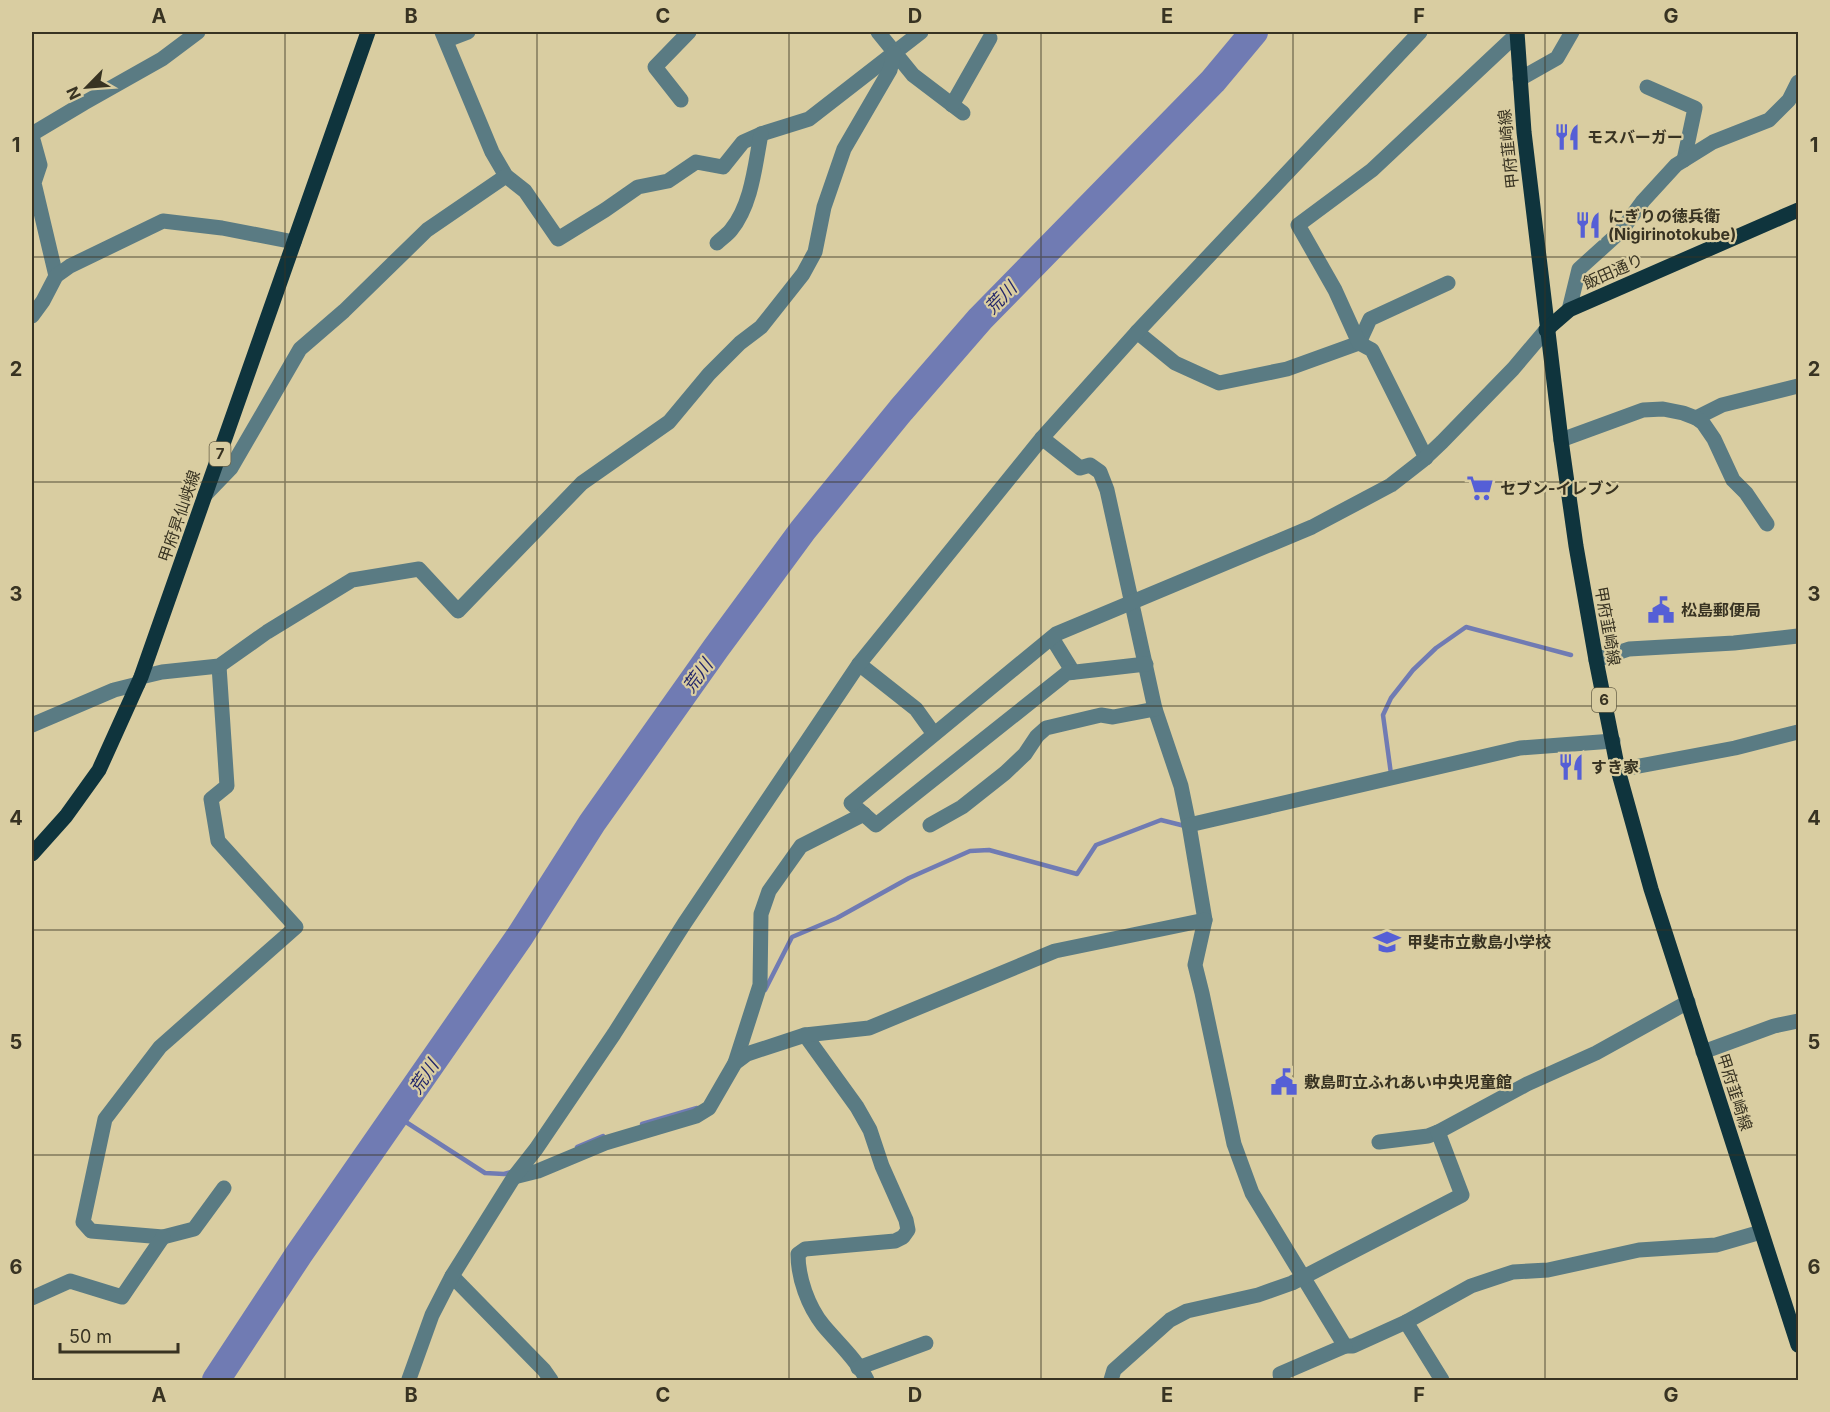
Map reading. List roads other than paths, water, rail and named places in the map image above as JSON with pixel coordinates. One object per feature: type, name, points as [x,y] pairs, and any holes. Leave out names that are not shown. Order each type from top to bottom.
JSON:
[{"type":"main road","name":"甲府昇仙峡線","points":[[32,854],[66,816],[99,770],[140,680],[368,32]]},
{"type":"main road","name":"甲府韮崎線","points":[[1517,33],[1524,132],[1560,440],[1596,660],[1618,770],[1651,889],[1761,1232],[1795,1317],[1798,1345]]},
{"type":"main road","name":"飯田通り","points":[[1546,330],[1569,310],[1798,210]]},
{"type":"street","points":[[56,276],[33,183],[40,165],[32,135],[162,59],[198,32]]},
{"type":"street","points":[[468,32],[445,35],[492,152],[507,176],[525,191],[558,239],[638,187],[668,181],[696,162],[723,167],[743,142],[809,119],[921,32]]},
{"type":"street","points":[[681,100],[655,67],[689,32]]},
{"type":"street","points":[[878,32],[913,75],[958,109],[990,38]]},
{"type":"street","points":[[409,1379],[432,1315],[452,1276],[514,1177],[536,1149],[614,1034],[684,924],[859,664],[1042,438],[1137,332],[1420,32]]},
{"type":"street","points":[[1520,79],[1557,58],[1572,32]]},
{"type":"street","points":[[1426,458],[1372,350],[1359,343],[1335,290],[1298,225],[1372,170],[1517,33]]},
{"type":"street","points":[[32,725],[162,672],[219,666],[267,632],[352,580],[419,569],[458,611],[582,483],[669,422],[709,374],[740,343],[761,327],[803,274],[815,252],[825,207],[844,149],[891,70],[894,53]]},
{"type":"street","points":[[1569,310],[1579,269],[1621,231],[1676,165],[1713,142],[1769,120],[1789,100],[1798,82]]},
{"type":"street","points":[[1647,87],[1695,108],[1684,160]]},
{"type":"street","points":[[717,243],[731,230],[741,213],[750,190],[762,134]]},
{"type":"street","points":[[205,495],[231,468],[300,350],[344,311],[427,230],[507,176]]},
{"type":"street","points":[[32,316],[56,276],[70,266],[163,221],[222,228],[294,242]]},
{"type":"street","points":[[1137,332],[1175,363],[1219,383],[1287,369],[1359,343],[1370,319],[1448,283]]},
{"type":"street","points":[[1146,664],[1067,673],[876,825],[851,803],[1056,634],[1312,527],[1391,485],[1426,458],[1513,369],[1546,330]]},
{"type":"street","points":[[1696,418],[1722,405],[1798,386]]},
{"type":"street","points":[[1560,440],[1643,410],[1664,410],[1696,418],[1703,423],[1714,439],[1733,480],[1746,493],[1767,524]]},
{"type":"street","points":[[1042,438],[1080,468],[1090,465],[1100,472],[1107,490],[1155,709],[1181,786],[1189,825],[1205,920],[1195,965],[1234,1144],[1252,1193],[1345,1346]]},
{"type":"street","points":[[1596,660],[1629,649],[1734,643],[1798,636]]},
{"type":"street","points":[[1052,638],[1073,672]]},
{"type":"street","points":[[859,664],[916,709],[934,734]]},
{"type":"street","points":[[219,666],[227,786],[211,799],[218,841],[296,927],[160,1047],[105,1119],[83,1222],[91,1231],[163,1237],[194,1228],[224,1188]]},
{"type":"street","points":[[930,825],[962,807],[1005,773],[1025,754],[1037,736],[1046,728],[1101,715],[1113,717],[1155,709]]},
{"type":"street","points":[[1618,770],[1735,748],[1798,732]]},
{"type":"street","points":[[1189,825],[1520,748],[1612,741]]},
{"type":"street","points":[[514,1177],[538,1171],[605,1143],[696,1116],[710,1108],[735,1063],[760,985],[762,914],[769,891],[801,846],[864,814]]},
{"type":"street","points":[[735,1063],[747,1054],[805,1035],[869,1028],[1055,951],[1205,920]]},
{"type":"street","points":[[1379,1142],[1428,1136],[1438,1132],[1527,1084],[1596,1053],[1688,1002]]},
{"type":"street","points":[[1703,1052],[1774,1026],[1798,1021]]},
{"type":"street","points":[[805,1035],[857,1107],[870,1130],[908,1230],[903,1237],[895,1241],[805,1249],[798,1254],[798,1263],[809,1303],[862,1374],[926,1343]]},
{"type":"street","points":[[1111,1380],[1114,1370],[1170,1320],[1187,1311],[1258,1295],[1292,1283],[1462,1195],[1438,1132]]},
{"type":"street","points":[[1281,1380],[1280,1374],[1345,1346],[1353,1346],[1406,1322],[1471,1286],[1513,1272],[1548,1270],[1639,1250],[1716,1245],[1761,1232]]},
{"type":"street","points":[[32,1298],[70,1281],[122,1297],[163,1237]]},
{"type":"street","points":[[452,1276],[544,1370],[551,1380]]},
{"type":"street","points":[[1406,1322],[1442,1380]]},
{"type":"waterway","name":"荒川","points":[[216,1380],[299,1254],[520,936],[592,823],[803,530],[901,410],[980,319],[1213,81],[1254,32]]},
{"type":"waterway","points":[[1391,774],[1383,715],[1391,698],[1413,670],[1436,648],[1466,627],[1571,655]]},
{"type":"waterway","points":[[765,990],[792,937],[837,918],[909,878],[970,851],[989,850],[1077,874],[1096,845],[1161,820],[1185,826]]},
{"type":"waterway","points":[[642,1124],[697,1108]]},
{"type":"waterway","points":[[395,1115],[485,1173],[511,1172]]},
{"type":"waterway","points":[[577,1147],[603,1136]]},
{"type":"place","name":"モスバーガー","points":[[1567,137]]},
{"type":"place","name":"にぎりの徳兵衛 (Nigirinotokube)","points":[[1588,225]]},
{"type":"place","name":"セブン-イレブン","points":[[1480,488]]},
{"type":"place","name":"松島郵便局","points":[[1661,610]]},
{"type":"place","name":"すき家","points":[[1571,767]]},
{"type":"place","name":"甲斐市立敷島小学校","points":[[1387,942]]},
{"type":"place","name":"敷島町立ふれあい中央児童館","points":[[1284,1082]]}]
